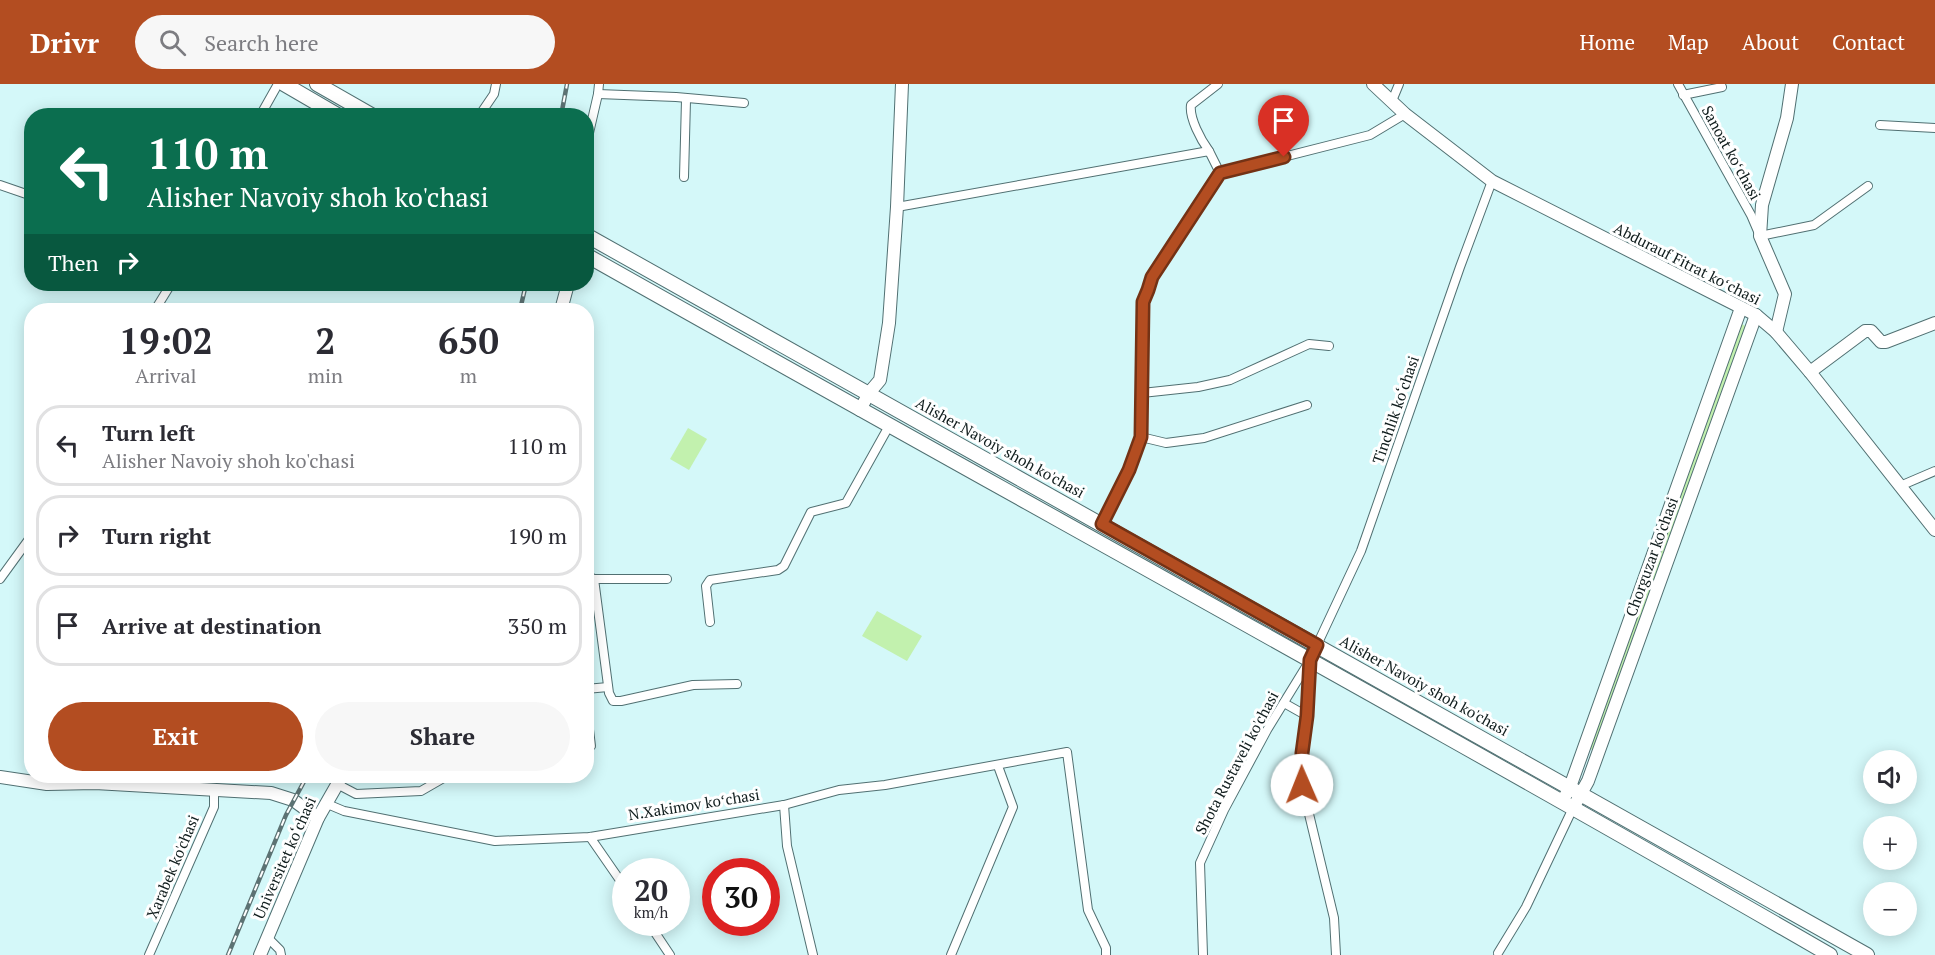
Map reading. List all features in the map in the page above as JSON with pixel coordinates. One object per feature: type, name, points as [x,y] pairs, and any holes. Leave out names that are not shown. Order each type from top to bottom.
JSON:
[{"type":"main road","points":[[284,84],[325,108]]},
{"type":"main road","points":[[317,84],[360,108]]},
{"type":"main road","points":[[860,411],[869,393],[880,380],[889,323],[902,84]]},
{"type":"main road","name":"Abdurauf Fitrat koʻchasi","points":[[1373,84],[1405,114],[1492,181],[1756,315],[1776,332],[1810,372],[1935,530]]},
{"type":"main road","points":[[1776,332],[1785,294],[1760,236],[1762,205],[1787,118],[1792,84]]},
{"type":"main road","name":"Alisher Navoiy shoh ko'chasi","points":[[594,239],[1867,955]]},
{"type":"main road","points":[[594,260],[860,411],[1310,660],[1830,955]]},
{"type":"main road","name":"Chorguzar ko'chasi","points":[[1576,790],[1644,574],[1741,308]]},
{"type":"main road","name":"Chorguzar ko'chasi","points":[[1567,805],[1576,790],[1756,315]]},
{"type":"main road","points":[[1810,372],[1865,331],[1871,331],[1881,342],[1886,342],[1935,323]]},
{"type":"main road","points":[[758,352],[767,336]]},
{"type":"main road","points":[[1036,507],[1045,492]]},
{"type":"main road","points":[[1197,599],[1206,583]]},
{"type":"main road","points":[[1221,612],[1229,596]]},
{"type":"main road","points":[[0,777],[24,781]]},
{"type":"main road","points":[[40,783],[95,783],[271,793],[293,800],[318,818]]},
{"type":"main road","name":"Universitet kо‘chasi","points":[[260,955],[318,818],[337,783]]},
{"type":"street","points":[[264,108],[278,84]]},
{"type":"street","points":[[485,108],[491,99],[496,84]]},
{"type":"street","points":[[1218,84],[1191,105],[1190,111],[1203,143],[1220,173]]},
{"type":"street","points":[[1392,101],[1399,84]]},
{"type":"street","name":"Sanoat koʻchasi","points":[[1678,84],[1760,236]]},
{"type":"street","points":[[1683,95],[1722,87]]},
{"type":"street","points":[[594,108],[598,89],[686,100],[744,104]]},
{"type":"street","points":[[684,177],[686,100]]},
{"type":"street","points":[[1102,524],[1129,470],[1141,437],[1143,302],[1152,277],[1220,173],[1370,135],[1405,114]]},
{"type":"street","points":[[1880,124],[1935,128]]},
{"type":"street","points":[[897,207],[1209,151]]},
{"type":"street","name":"Tinchlik kо‘chasi","points":[[1310,660],[1361,551],[1492,181]]},
{"type":"street","points":[[0,185],[24,193]]},
{"type":"street","points":[[1760,236],[1814,225],[1868,186]]},
{"type":"street","points":[[1142,393],[1198,387],[1230,380],[1309,344],[1329,346]]},
{"type":"street","points":[[1141,437],[1166,443],[1204,438],[1307,405]]},
{"type":"street","points":[[710,622],[707,582],[778,570],[784,566],[811,512],[846,503],[889,426]]},
{"type":"street","points":[[1900,486],[1935,471]]},
{"type":"street","points":[[0,579],[24,546]]},
{"type":"street","points":[[594,577],[667,579]]},
{"type":"street","points":[[594,601],[608,687],[613,701],[693,685],[737,684]]},
{"type":"street","points":[[1310,660],[1307,716],[1302,753],[1302,785],[1334,918],[1336,955]]},
{"type":"street","name":"Shota Rustaveli ko'chasi","points":[[1203,955],[1200,863],[1224,810],[1266,730],[1310,660]]},
{"type":"street","points":[[594,688],[608,687]]},
{"type":"street","points":[[1284,703],[1307,716]]},
{"type":"street","name":"N.Xakimov koʻchasi","points":[[326,803],[345,811],[495,841],[590,837],[784,805],[839,790],[885,785],[1067,752],[1088,910],[1106,948],[1106,955]]},
{"type":"street","points":[[951,955],[1013,807],[998,766]]},
{"type":"street","points":[[343,783],[356,794],[421,791],[437,783]]},
{"type":"street","name":"Xarabek ko'chasi","points":[[149,955],[214,807],[214,789]]},
{"type":"street","points":[[784,805],[787,846],[813,955]]},
{"type":"street","points":[[1498,953],[1526,907],[1567,805]]},
{"type":"street","points":[[590,837],[612,869]]},
{"type":"street","points":[[657,936],[670,955]]},
{"type":"street","points":[[267,938],[280,950],[281,955]]},
{"type":"green space","points":[[1740,323],[1747,327],[1595,751],[1588,748]]},
{"type":"green space","points":[[688,428],[707,439],[689,470],[670,459]]},
{"type":"green space","points":[[877,611],[922,636],[907,661],[862,636]]},
{"type":"railway","points":[[562,108],[567,84]]},
{"type":"railway","points":[[522,303],[524,291]]},
{"type":"railway","points":[[228,955],[286,815],[303,783]]},
{"type":"route","points":[[1284,157],[1220,173],[1152,277],[1143,302],[1141,437],[1129,470],[1102,524],[1317,645],[1310,660],[1307,716],[1302,753],[1302,785]]}]
